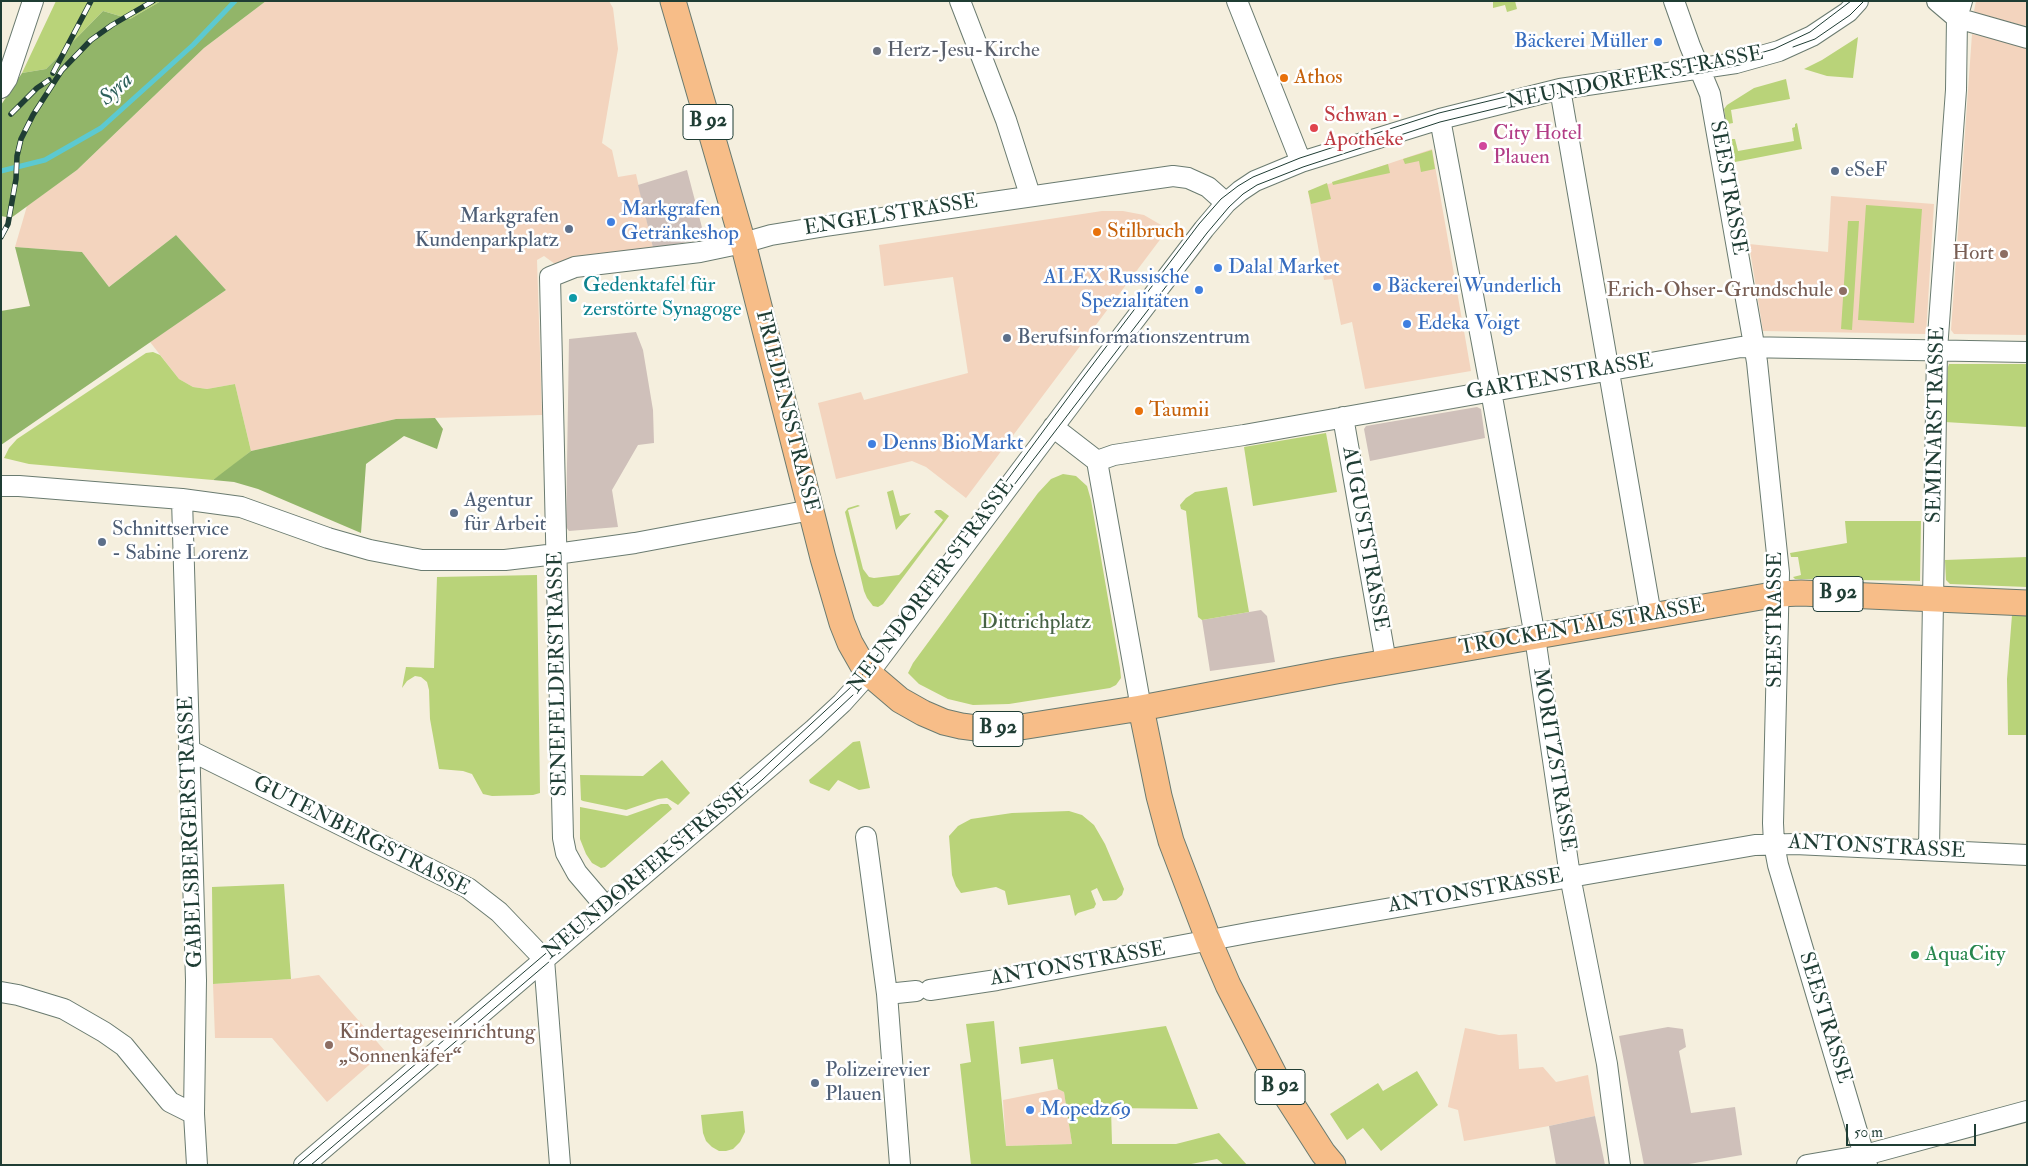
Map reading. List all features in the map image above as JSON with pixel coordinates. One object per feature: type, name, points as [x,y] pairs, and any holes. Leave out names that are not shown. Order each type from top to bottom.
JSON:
[{"type":"main road","name":"FRIEDENSSTRASSE","points":[[673,1],[743,243],[811,510],[842,623],[857,658],[868,674]]},
{"type":"main road","name":"TROCKENTALSTRASSE","points":[[1141,708],[1386,662],[1778,594],[1801,593],[2027,603]]},
{"type":"main road","name":"B 92","points":[[868,674],[907,704],[944,722],[961,726],[1002,729],[1141,708],[1159,796],[1171,841],[1208,941],[1232,994],[1280,1086],[1323,1154],[1333,1165]]},
{"type":"street","points":[[1,88],[7,79],[33,1]]},
{"type":"street","points":[[960,1],[1006,120],[1030,196]]},
{"type":"street","points":[[1237,1],[1301,162]]},
{"type":"street","name":"SEESTRASSE","points":[[1674,1],[1710,94],[1755,346],[1779,573],[1774,844],[1778,865],[1866,1160]]},
{"type":"street","name":"NEUNDORFER STRASSE","points":[[304,1165],[842,703],[868,674],[1053,427],[1226,203],[1255,181],[1301,162],[1440,119],[1560,89],[1736,63],[1779,51],[1812,36],[1848,12],[1858,1]]},
{"type":"street","points":[[1937,1],[2027,38]]},
{"type":"street","name":"SEMINARSTRASSE","points":[[1929,850],[1937,350],[1956,90],[1959,10]]},
{"type":"street","points":[[1560,89],[1651,615]]},
{"type":"street","name":"MORITZSTRASSE","points":[[1440,119],[1535,637],[1570,876],[1606,1064],[1620,1165]]},
{"type":"street","name":"ENGELSTRASSE","points":[[550,277],[575,267],[700,252],[771,235],[817,227],[1173,176],[1188,178],[1208,187],[1226,203]]},
{"type":"street","name":"SENEFELDERSTRASSE","points":[[550,277],[563,838],[566,854],[576,873],[606,907]]},
{"type":"street","name":"GARTENSTRASSE","points":[[1097,461],[1114,454],[1244,435],[1609,369],[1755,346],[2027,352]]},
{"type":"street","name":"AUGUSTSTRASSE","points":[[1343,417],[1386,662]]},
{"type":"street","points":[[1053,427],[1097,461],[1141,708]]},
{"type":"street","points":[[1,486],[182,499],[240,507],[328,538],[370,550],[422,560],[505,560],[556,554],[635,543],[811,510]]},
{"type":"street","name":"GABELSBERGERSTRASSE","points":[[182,499],[196,980],[194,1114],[196,1165]]},
{"type":"street","name":"GUTENBERGSTRASSE","points":[[189,750],[468,888],[499,912],[544,959]]},
{"type":"street","points":[[866,837],[887,994],[900,1165]]},
{"type":"street","name":"ANTONSTRASSE","points":[[887,994],[998,980],[1570,876],[1774,844],[2027,855]]},
{"type":"street","points":[[544,959],[560,1165]]},
{"type":"street","points":[[1,992],[18,995],[64,1009],[104,1032],[124,1046],[170,1102],[194,1114]]},
{"type":"street","points":[[1807,1165],[1866,1160],[2027,1111]]},
{"type":"shaded area","points":[[266,1],[609,1],[613,8],[618,49],[602,143],[612,150],[618,177],[636,174],[653,248],[555,264],[544,256],[537,260],[542,415],[396,419],[251,451],[235,384],[207,389],[193,387],[179,379],[150,342],[226,290],[176,235],[109,287],[82,252],[15,247],[27,206],[77,170],[204,48]]},
{"type":"shaded area","points":[[1976,1],[2027,1],[2027,26],[1977,15],[1974,11]]},
{"type":"shaded area","points":[[1972,34],[2027,46],[2027,335],[1954,334],[1951,330]]},
{"type":"shaded area","points":[[1432,149],[1471,371],[1365,389],[1352,322],[1341,325],[1332,279],[1324,280],[1308,191]]},
{"type":"shaded area","points":[[687,170],[705,239],[653,248],[638,185]]},
{"type":"shaded area","name":"Erich-Ohser-Grundschule","points":[[1831,196],[1934,204],[1926,334],[1763,331],[1749,244],[1828,252]]},
{"type":"shaded area","points":[[1102,211],[1123,211],[1144,215],[1168,229],[966,498],[926,467],[912,461],[836,479],[818,403],[861,392],[864,400],[968,373],[953,277],[884,286],[879,245]]},
{"type":"shaded area","points":[[636,332],[643,350],[653,410],[654,443],[638,445],[612,490],[618,527],[569,531],[566,527],[569,339]]},
{"type":"shaded area","points":[[1477,407],[1481,409],[1485,438],[1370,461],[1364,429],[1366,426]]},
{"type":"shaded area","points":[[1261,610],[1267,616],[1275,662],[1210,671],[1202,620]]},
{"type":"shaded area","name":"Kindertageseinrichtung „Sonnenkäfer“","points":[[319,975],[385,1051],[327,1102],[272,1038],[215,1038],[213,984],[291,979]]},
{"type":"shaded area","points":[[1668,1027],[1683,1029],[1686,1047],[1679,1051],[1691,1113],[1735,1107],[1742,1155],[1683,1165],[1644,1165],[1619,1036]]},
{"type":"shaded area","points":[[1465,1028],[1499,1035],[1517,1034],[1519,1069],[1543,1067],[1556,1082],[1588,1075],[1595,1116],[1464,1141],[1458,1110],[1448,1106]]},
{"type":"shaded area","points":[[1058,1089],[1064,1092],[1072,1144],[1006,1146],[1003,1100]]},
{"type":"shaded area","points":[[1595,1116],[1605,1165],[1556,1165],[1549,1126]]},
{"type":"green space","points":[[56,1],[161,1],[130,19],[103,11],[46,69],[22,73]]},
{"type":"green space","points":[[161,1],[266,1],[204,48],[77,170],[11,218],[1,216],[1,105],[22,73],[46,69],[103,11],[130,19]]},
{"type":"green space","points":[[1493,1],[1515,1],[1517,9],[1507,12],[1505,5],[1493,8]]},
{"type":"green space","points":[[1858,37],[1853,78],[1827,76],[1804,69],[1822,60]]},
{"type":"green space","points":[[1786,79],[1790,99],[1731,110],[1733,123],[1728,124],[1726,122],[1724,109],[1727,105],[1754,88]]},
{"type":"green space","points":[[1797,123],[1802,149],[1735,162],[1731,139],[1735,139],[1738,151],[1794,141],[1792,128]]},
{"type":"green space","points":[[1432,150],[1435,169],[1421,172],[1419,161],[1405,164],[1403,159]]},
{"type":"green space","points":[[1388,164],[1390,173],[1333,185],[1332,182]]},
{"type":"green space","points":[[1327,183],[1331,199],[1311,204],[1308,191]]},
{"type":"green space","points":[[1866,205],[1922,209],[1914,323],[1858,320]]},
{"type":"green space","points":[[1848,221],[1859,221],[1852,330],[1841,329]]},
{"type":"green space","points":[[176,235],[226,290],[1,445],[1,311],[30,306],[15,247],[82,252],[109,287]]},
{"type":"green space","points":[[153,352],[160,355],[179,379],[193,387],[207,389],[235,384],[251,451],[225,472],[213,480],[29,464],[4,458],[9,448],[17,439],[146,353]]},
{"type":"green space","points":[[1949,364],[2027,364],[2027,427],[1945,422]]},
{"type":"green space","points":[[435,418],[443,429],[437,449],[404,436],[366,464],[361,533],[258,489],[234,482],[213,480],[251,451],[396,419]]},
{"type":"green space","points":[[1326,433],[1337,492],[1253,506],[1244,447]]},
{"type":"green space","name":"Dittrichplatz","points":[[1063,474],[1076,476],[1087,486],[1091,500],[1121,678],[1116,685],[1110,688],[1009,704],[973,705],[948,699],[919,684],[908,673],[913,663],[1038,493],[1051,479]]},
{"type":"green space","points":[[1227,487],[1249,612],[1202,620],[1198,617],[1186,511],[1181,509],[1180,505],[1195,492]]},
{"type":"green space","points":[[893,490],[900,516],[911,513],[896,530],[887,492]]},
{"type":"green space","points":[[860,506],[848,510],[863,569],[869,577],[874,578],[899,575],[943,520],[934,512],[941,510],[949,516],[883,604],[878,607],[873,606],[864,591],[845,512],[848,508]]},
{"type":"green space","points":[[1845,521],[1921,521],[1920,581],[1795,579],[1793,577],[1801,575],[1798,557],[1791,557],[1790,553],[1847,543]]},
{"type":"green space","points":[[2027,557],[2027,587],[1950,584],[1946,580],[1945,560]]},
{"type":"green space","points":[[537,575],[540,793],[533,795],[492,796],[483,794],[472,774],[463,771],[439,769],[430,719],[427,682],[421,677],[415,676],[407,681],[402,688],[406,667],[434,668],[437,577]]},
{"type":"green space","points":[[2012,615],[2027,616],[2027,735],[2008,735],[2007,679]]},
{"type":"green space","points":[[860,741],[870,788],[859,790],[838,780],[829,791],[810,783],[809,780],[853,742]]},
{"type":"green space","points":[[662,760],[690,793],[678,805],[667,798],[658,799],[626,810],[581,800],[580,775],[643,776]]},
{"type":"green space","points":[[661,804],[668,804],[672,809],[605,867],[601,868],[592,863],[580,839],[580,807],[627,816]]},
{"type":"green space","points":[[1069,811],[1082,815],[1094,825],[1105,844],[1124,889],[1122,895],[1116,900],[1103,901],[1097,888],[1091,891],[1096,904],[1094,908],[1078,913],[1075,916],[1070,895],[1008,905],[1005,891],[996,887],[961,893],[956,886],[952,875],[949,836],[958,826],[971,819],[1012,813]]},
{"type":"green space","points":[[284,884],[291,979],[213,984],[212,887]]},
{"type":"green space","points":[[994,1021],[1006,1146],[1072,1144],[1064,1092],[1058,1089],[1053,1059],[1021,1064],[1019,1047],[1166,1026],[1198,1109],[1111,1108],[1112,1144],[1176,1144],[1219,1133],[1247,1165],[1224,1165],[1217,1159],[1186,1165],[971,1165],[960,1064],[971,1062],[966,1024]]},
{"type":"green space","points":[[1417,1071],[1438,1105],[1381,1151],[1363,1128],[1347,1140],[1330,1114],[1378,1083],[1383,1091]]},
{"type":"green space","points":[[743,1111],[745,1132],[740,1142],[733,1149],[719,1151],[706,1141],[701,1115]]},
{"type":"waterway","name":"Syra","points":[[1,171],[45,160],[101,128],[193,45],[235,1]]},
{"type":"tram line","points":[[297,1165],[758,773],[851,687],[866,671],[1199,224],[1221,199],[1238,186],[1253,177],[1300,158],[1439,113],[1559,84],[1736,60],[1774,49],[1810,32],[1851,1]]},
{"type":"tram line","points":[[1793,47],[1815,39],[1850,15],[1864,1]]},
{"type":"tram line","points":[[1014,485],[1207,233],[1229,207],[1243,194],[1257,185],[1303,167],[1440,122],[1560,93],[1702,73],[1744,64]]},
{"type":"tram line","points":[[311,1165],[762,780],[853,695]]},
{"type":"railway","points":[[53,73],[91,1]]},
{"type":"railway","points":[[1,237],[8,224],[21,139],[33,115],[62,70],[91,40],[112,25],[153,1]]},
{"type":"railway","points":[[11,114],[37,88],[49,80]]},
{"type":"place","name":"Bäckerei Müller","points":[[1658,42]]},
{"type":"place","name":"Herz-Jesu-Kirche","points":[[877,51]]},
{"type":"place","name":"Athos","points":[[1284,78]]},
{"type":"place","name":"Schwan - Apotheke","points":[[1314,128]]},
{"type":"place","name":"City Hotel Plauen","points":[[1483,146]]},
{"type":"place","name":"eSeF","points":[[1835,171]]},
{"type":"place","name":"Markgrafen Getränkeshop","points":[[611,222]]},
{"type":"place","name":"Markgrafen Kundenparkplatz","points":[[569,229]]},
{"type":"place","name":"Stilbruch","points":[[1097,232]]},
{"type":"place","name":"Hort","points":[[2004,254]]},
{"type":"place","name":"Dalal Market","points":[[1218,268]]},
{"type":"place","name":"Bäckerei Wunderlich","points":[[1377,287]]},
{"type":"place","name":"ALEX Russische Spezialitäten","points":[[1199,290]]},
{"type":"place","name":"Erich-Ohser-Grundschule","points":[[1843,291]]},
{"type":"place","name":"Gedenktafel für zerstörte Synagoge","points":[[573,298]]},
{"type":"place","name":"Edeka Voigt","points":[[1407,324]]},
{"type":"place","name":"Berufsinformationszentrum","points":[[1007,338]]},
{"type":"place","name":"Taumii","points":[[1139,411]]},
{"type":"place","name":"Denns BioMarkt","points":[[872,444]]},
{"type":"place","name":"Agentur für Arbeit","points":[[454,513]]},
{"type":"place","name":"Schnittservice - Sabine Lorenz","points":[[102,542]]},
{"type":"place","name":"AquaCity","points":[[1915,955]]},
{"type":"place","name":"Kindertageseinrichtung „Sonnenkäfer“","points":[[329,1045]]},
{"type":"place","name":"Polizeirevier Plauen","points":[[815,1083]]},
{"type":"place","name":"Mopedz69","points":[[1030,1110]]}]
